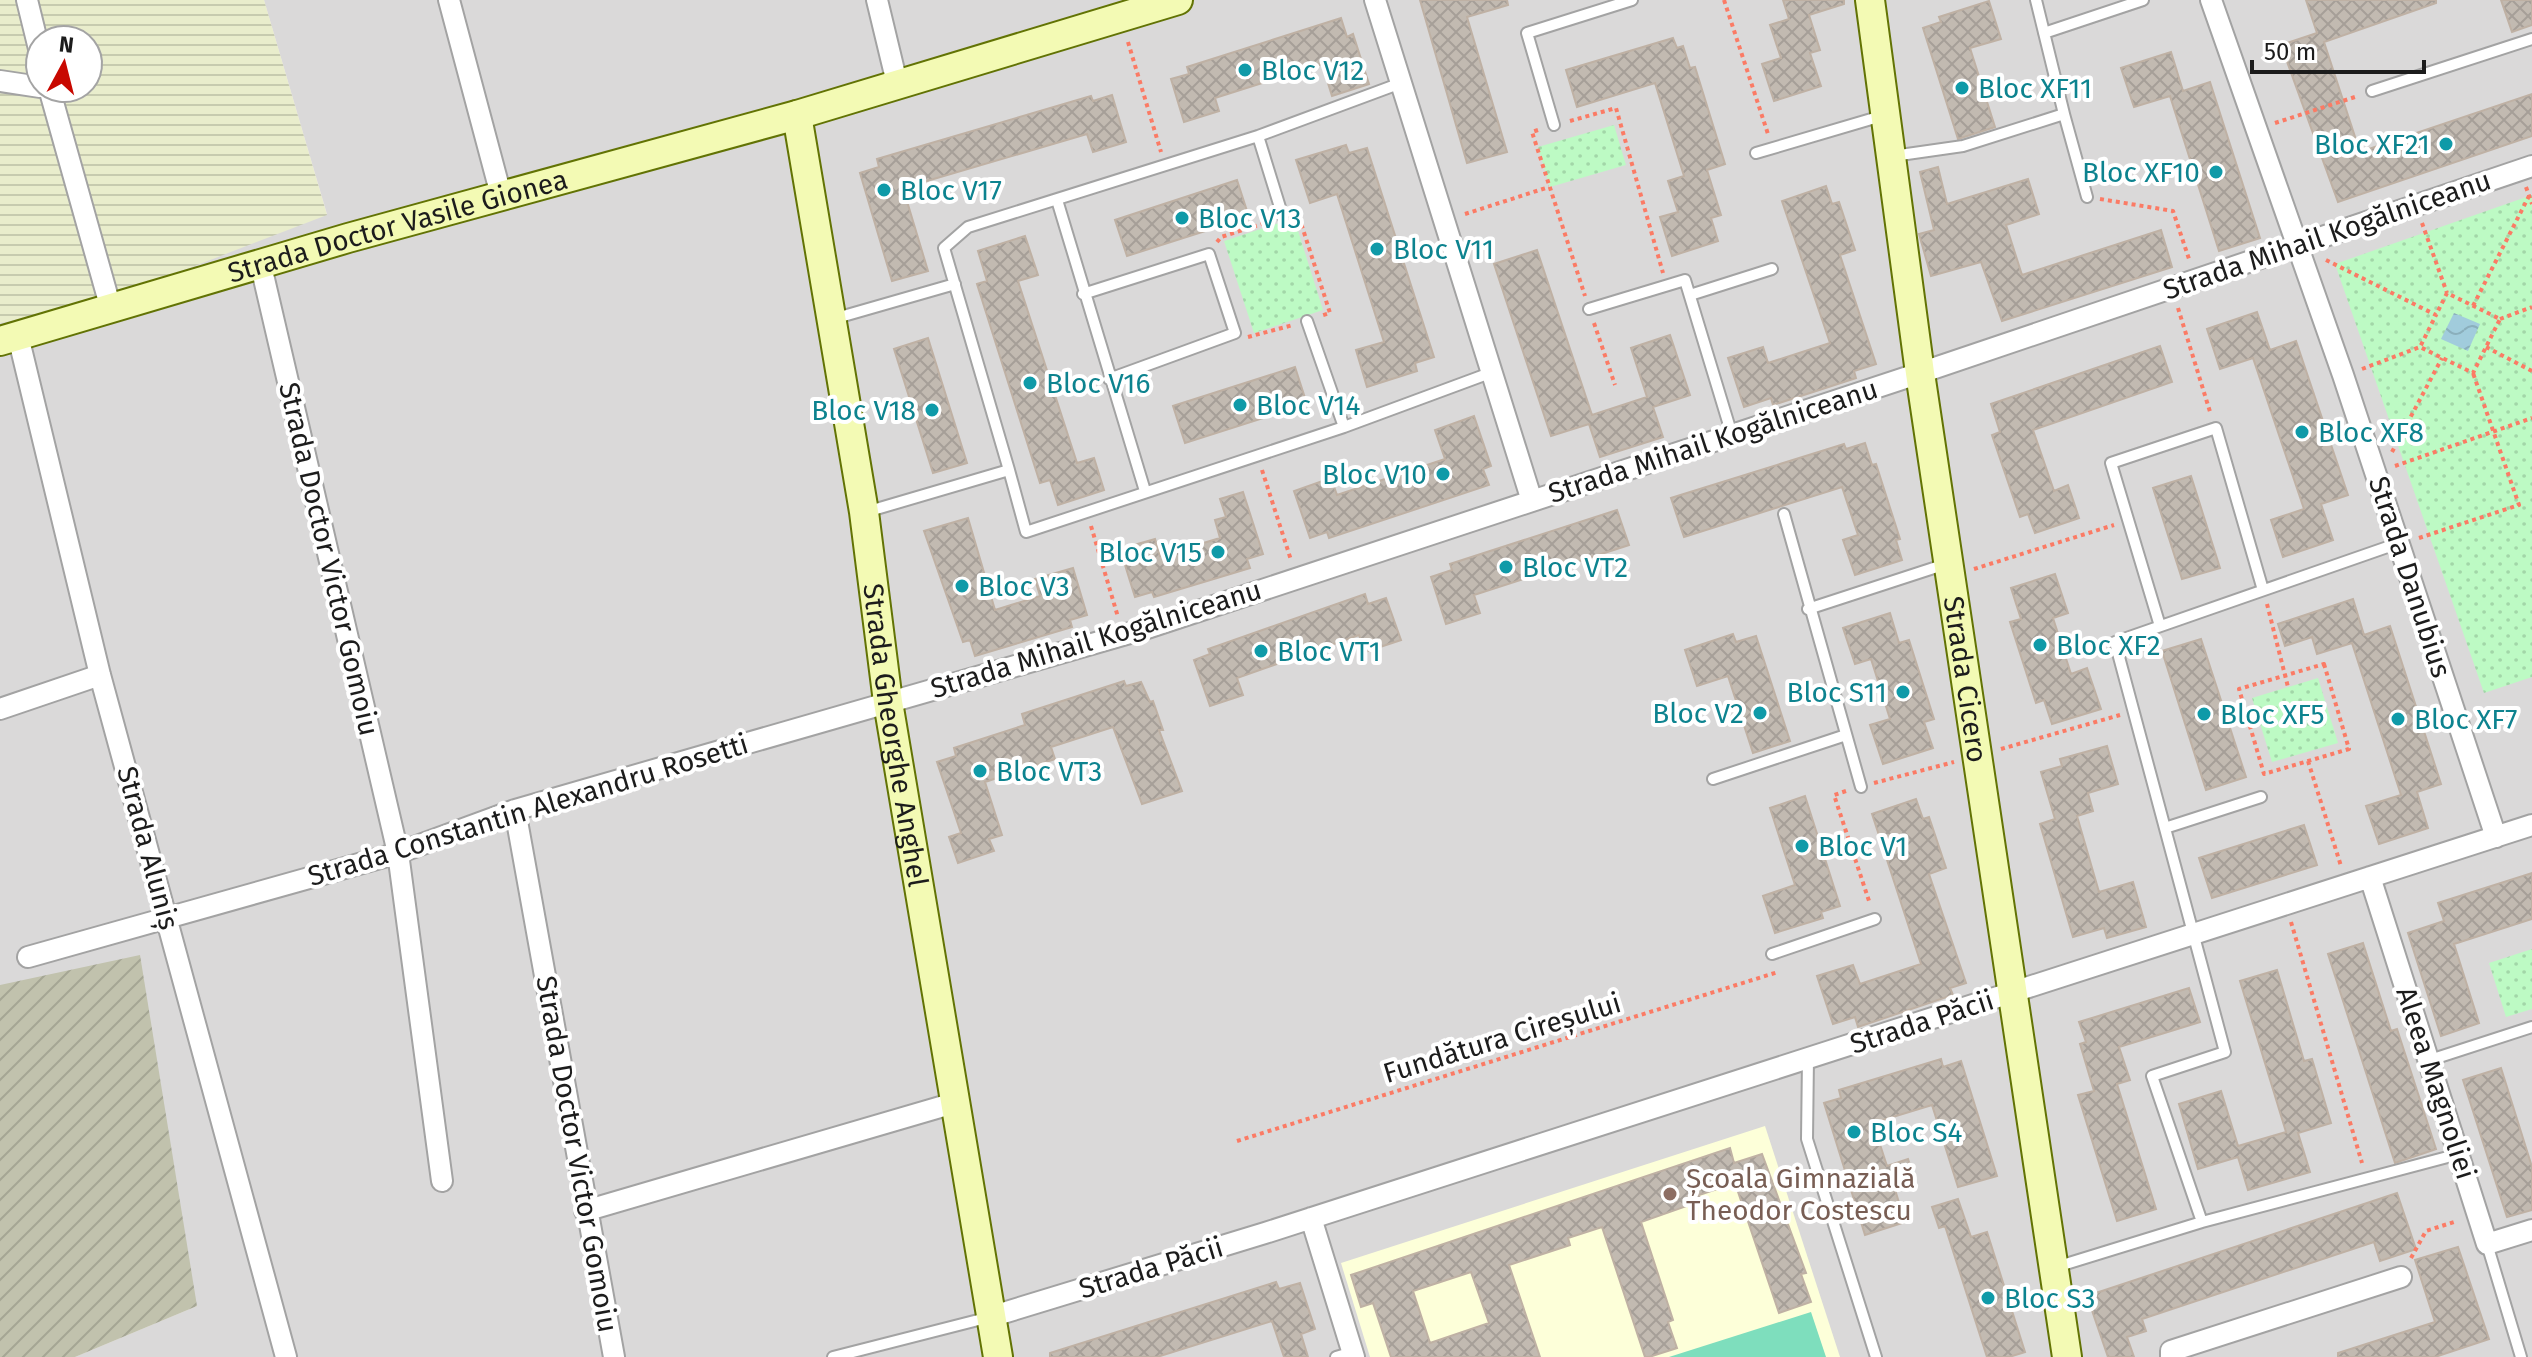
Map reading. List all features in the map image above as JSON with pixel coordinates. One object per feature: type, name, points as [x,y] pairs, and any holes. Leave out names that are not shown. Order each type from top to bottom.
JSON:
[{"type":"street","points":[[27,0],[33,24]]},
{"type":"street","points":[[449,0],[501,195]]},
{"type":"street","points":[[877,0],[897,83]]},
{"type":"street","name":"Strada Doctor Vasile Gionea","points":[[9,339],[501,195],[797,115],[1178,0]]},
{"type":"street","points":[[1375,0],[1532,501]]},
{"type":"street","name":"Strada Cicero","points":[[1870,0],[1920,373],[2067,1357]]},
{"type":"street","name":"Strada Danubius","points":[[2211,0],[2343,375],[2496,837]]},
{"type":"street","points":[[0,81],[24,85]]},
{"type":"street","points":[[53,104],[111,309]]},
{"type":"street","name":"Strada Gheorghe Anghel","points":[[797,115],[864,512],[888,702],[998,1357]]},
{"type":"street","name":"Strada Mihail Kogălniceanu","points":[[888,702],[1123,635],[1920,373],[2532,166]]},
{"type":"street","name":"Strada Doctor Victor Gomoiu","points":[[261,266],[398,853],[442,1181]]},
{"type":"street","name":"Strada Aluniș","points":[[9,339],[286,1357]]},
{"type":"street","points":[[0,709],[100,675]]},
{"type":"street","name":"Strada Constantin Alexandru Rosetti","points":[[28,957],[398,853],[515,810],[888,702]]},
{"type":"street","name":"Strada Doctor Victor Gomoiu","points":[[515,810],[585,1211],[614,1357]]},
{"type":"street","name":"Strada Păcii","points":[[990,1317],[1311,1218],[2532,825]]},
{"type":"street","name":"Aleea Magnoliei","points":[[2370,877],[2487,1244]]},
{"type":"street","points":[[585,1211],[954,1103]]},
{"type":"street","points":[[1311,1218],[1348,1355]]},
{"type":"street","points":[[2487,1244],[2532,1230]]},
{"type":"street","points":[[2171,1357],[2171,1351],[2401,1277]]},
{"type":"lane","points":[[1554,125],[1527,33],[1599,5],[1632,0]]},
{"type":"lane","points":[[2036,0],[2087,197]]},
{"type":"lane","points":[[2044,33],[2143,0]]},
{"type":"lane","points":[[2372,91],[2532,39]]},
{"type":"lane","points":[[1401,83],[1258,136],[968,227],[944,248],[1026,532],[1344,427],[1490,373]]},
{"type":"lane","points":[[1891,156],[1963,146],[2064,114]]},
{"type":"lane","points":[[1756,153],[1885,115]]},
{"type":"lane","points":[[1258,136],[1283,217]]},
{"type":"lane","points":[[1057,200],[1145,491]]},
{"type":"lane","points":[[1083,294],[1209,254],[1235,333],[1109,379]]},
{"type":"lane","points":[[1690,295],[1772,269]]},
{"type":"lane","points":[[1589,309],[1685,280],[1732,435]]},
{"type":"lane","points":[[831,320],[955,284]]},
{"type":"lane","points":[[1307,321],[1344,427]]},
{"type":"lane","points":[[2160,626],[2111,463],[2216,428],[2263,590]]},
{"type":"lane","points":[[864,512],[1009,470]]},
{"type":"lane","points":[[1784,514],[1808,609],[1861,787]]},
{"type":"lane","points":[[2202,1222],[2152,1076],[2225,1052],[2115,642],[2399,543]]},
{"type":"lane","points":[[1808,609],[1949,570]]},
{"type":"lane","points":[[1713,779],[1846,735]]},
{"type":"lane","points":[[2165,828],[2261,797]]},
{"type":"lane","points":[[1772,954],[1875,919]]},
{"type":"lane","points":[[2430,1060],[2532,1027]]},
{"type":"lane","points":[[1808,1058],[1807,1139],[1876,1357]]},
{"type":"lane","points":[[2054,1268],[2202,1222],[2459,1154]]},
{"type":"lane","points":[[2487,1244],[2521,1357]]},
{"type":"lane","points":[[833,1357],[990,1317]]},
{"type":"path","points":[[1724,0],[1773,148]]},
{"type":"path","points":[[1120,17],[1165,166]]},
{"type":"path","points":[[2257,129],[2372,91]]},
{"type":"path","points":[[1615,385],[1532,132],[1616,108],[1667,286]]},
{"type":"path","points":[[1443,221],[1549,187]]},
{"type":"path","points":[[2473,306],[2529,196]]},
{"type":"path","points":[[2087,197],[2173,211],[2196,280]]},
{"type":"path","points":[[2416,205],[2447,293],[2500,319]]},
{"type":"path","points":[[1209,254],[1221,237],[1298,212],[1330,313],[1252,339],[1235,333]]},
{"type":"path","points":[[2298,247],[2436,315]]},
{"type":"path","points":[[2172,288],[2216,428]]},
{"type":"path","points":[[2343,375],[2420,347],[2447,293]]},
{"type":"path","points":[[2473,373],[2500,319],[2532,307]]},
{"type":"path","points":[[2399,543],[2519,505],[2473,373],[2420,347]]},
{"type":"path","points":[[2486,347],[2532,371]]},
{"type":"path","points":[[2375,473],[2399,443],[2442,358]]},
{"type":"path","points":[[2375,473],[2532,418]]},
{"type":"path","points":[[1257,455],[1297,578]]},
{"type":"path","points":[[1086,512],[1123,635]]},
{"type":"path","points":[[1949,570],[2128,520]]},
{"type":"path","points":[[2263,590],[2288,687]]},
{"type":"path","points":[[2324,664],[2349,749],[2264,774],[2239,689],[2284,675],[2324,664]]},
{"type":"path","points":[[2308,761],[2347,885]]},
{"type":"path","points":[[1861,787],[1834,795],[1875,919]]},
{"type":"path","points":[[2286,904],[2367,1178]]},
{"type":"path","name":"Fundătura Cireșului","points":[[1237,1141],[1778,972]]},
{"type":"path","points":[[2401,1277],[2426,1231],[2478,1214]]},
{"type":"shaded area","points":[[0,0],[24,89],[24,104],[28,104],[83,308],[327,214],[264,0],[2532,0],[2532,1357],[75,1357],[197,1306],[0,986]]},
{"type":"shaded area","points":[[0,0],[264,0],[327,215],[83,309],[0,323]]},
{"type":"shaded area","points":[[140,955],[197,1306],[75,1357],[0,1357],[0,985]]},
{"type":"shaded area","name":"Școala Gimnazială Theodor Costescu","points":[[1765,1126],[1840,1357],[1370,1357],[1341,1263]]},
{"type":"green space","points":[[1614,125],[1626,165],[1550,187],[1538,147]]},
{"type":"green space","points":[[2532,195],[2532,677],[2484,693],[2335,264]]},
{"type":"green space","points":[[1294,218],[1323,310],[1254,333],[1224,241]]},
{"type":"green space","points":[[2318,678],[2338,743],[2272,762],[2252,698]]},
{"type":"green space","points":[[2532,949],[2532,1009],[2506,1017],[2489,963]]},
{"type":"green space","points":[[1811,1312],[1826,1357],[1669,1357]]},
{"type":"water","points":[[2454,313],[2480,324],[2468,351],[2441,339]]},
{"type":"building","points":[[1420,0],[1507,0],[1508,5],[1467,17],[1507,152],[1467,163]]},
{"type":"building","points":[[1783,0],[1844,0],[1844,4],[1809,15],[1820,50],[1810,53],[1821,86],[1774,101],[1762,64],[1781,58],[1770,25],[1789,19]]},
{"type":"building","points":[[2306,0],[2436,0],[2436,3],[2324,42],[2360,152],[2532,94],[2532,136],[2338,202],[2281,45],[2317,33]]},
{"type":"building","points":[[2501,0],[2532,0],[2532,25],[2512,32]]},
{"type":"building","name":"Bloc XF11","points":[[1989,1],[2001,39],[1970,48],[1995,127],[1958,139],[1923,28],[1941,22],[1939,17]]},
{"type":"building","name":"Bloc V12","points":[[1341,18],[1347,37],[1353,34],[1369,84],[1332,96],[1322,64],[1215,98],[1219,111],[1184,122],[1171,79],[1189,74],[1187,67]]},
{"type":"building","points":[[1673,38],[1677,48],[1683,46],[1690,68],[1695,67],[1725,164],[1707,170],[1721,215],[1711,218],[1718,241],[1672,256],[1660,217],[1678,212],[1668,181],[1684,176],[1655,83],[1577,107],[1566,70]]},
{"type":"building","name":"Bloc XF10","points":[[2171,52],[2183,91],[2210,82],[2260,238],[2219,251],[2170,96],[2134,107],[2121,68]]},
{"type":"building","name":"Bloc V17","points":[[1112,95],[1126,142],[1093,152],[1087,134],[903,188],[928,271],[892,281],[860,173],[879,167],[877,159],[1091,96],[1093,101]]},
{"type":"building","name":"Bloc V11","points":[[1346,145],[1349,153],[1367,148],[1434,357],[1415,363],[1417,371],[1367,387],[1356,350],[1384,342],[1337,194],[1310,203],[1296,160]]},
{"type":"building","points":[[1938,167],[1947,204],[2028,179],[2039,214],[2006,225],[2022,275],[2161,230],[2172,267],[2002,321],[1981,262],[1931,276],[1919,234],[1934,230],[1920,172]]},
{"type":"building","name":"Bloc V13","points":[[1237,180],[1249,217],[1127,256],[1115,220]]},
{"type":"building","points":[[1826,186],[1832,204],[1839,202],[1855,250],[1840,255],[1876,364],[1854,371],[1856,378],[1773,405],[1771,398],[1744,407],[1728,358],[1763,347],[1768,363],[1830,343],[1782,201]]},
{"type":"building","name":"Bloc V16","points":[[1025,236],[1038,275],[1018,281],[1077,463],[1094,458],[1104,490],[1058,505],[1050,480],[1040,483],[977,284],[987,281],[978,251]]},
{"type":"building","points":[[1537,250],[1592,415],[1647,397],[1631,348],[1670,335],[1690,395],[1653,407],[1663,437],[1600,457],[1589,424],[1551,436],[1494,264]]},
{"type":"building","name":"Bloc XF8","points":[[2257,312],[2270,350],[2296,341],[2348,495],[2321,504],[2333,540],[2283,557],[2271,520],[2304,509],[2253,358],[2220,369],[2207,329]]},
{"type":"building","name":"Bloc V18","points":[[928,338],[967,463],[933,473],[894,349]]},
{"type":"building","points":[[2160,346],[2172,382],[2033,430],[2054,491],[2068,485],[2079,518],[2035,533],[2028,514],[2020,517],[1992,435],[2000,432],[1991,404]]},
{"type":"building","name":"Bloc V14","points":[[1295,367],[1307,404],[1185,443],[1173,406]]},
{"type":"building","name":"Bloc V10","points":[[1474,416],[1491,466],[1483,469],[1489,485],[1329,538],[1327,532],[1310,538],[1294,491],[1331,478],[1337,495],[1445,459],[1435,430]]},
{"type":"building","points":[[1865,443],[1872,465],[1876,464],[1900,539],[1896,540],[1902,560],[1855,575],[1843,540],[1858,535],[1842,487],[1684,537],[1671,498],[1844,444],[1846,449]]},
{"type":"building","points":[[2191,476],[2220,568],[2182,579],[2153,488]]},
{"type":"building","name":"Bloc V15","points":[[1243,492],[1263,554],[1247,559],[1250,568],[1154,597],[1152,592],[1135,597],[1120,549],[1155,539],[1160,556],[1220,538],[1215,520],[1226,517],[1220,499]]},
{"type":"building","name":"Bloc VT2","points":[[1617,510],[1629,545],[1474,595],[1480,613],[1446,624],[1431,577],[1452,570],[1450,564]]},
{"type":"building","name":"Bloc V3","points":[[968,518],[995,610],[1040,596],[1035,579],[1073,568],[1087,615],[1070,620],[1072,627],[975,656],[970,640],[963,642],[924,531]]},
{"type":"building","name":"Bloc XF2","points":[[2055,574],[2068,613],[2053,618],[2071,674],[2087,668],[2101,709],[2052,724],[2044,700],[2036,703],[2010,622],[2021,619],[2011,588]]},
{"type":"building","name":"Bloc VT1","points":[[1365,594],[1368,604],[1386,598],[1401,640],[1365,652],[1359,635],[1237,678],[1243,695],[1210,706],[1194,660],[1210,654],[1208,649]]},
{"type":"building","name":"Bloc XF7","points":[[2353,599],[2364,635],[2390,626],[2441,784],[2417,792],[2428,828],[2379,844],[2366,806],[2401,795],[2352,643],[2317,654],[2312,637],[2285,646],[2278,624]]},
{"type":"building","name":"Bloc S11","points":[[1890,613],[1899,643],[1909,640],[1934,719],[1924,722],[1933,748],[1883,764],[1870,725],[1890,719],[1871,659],[1855,664],[1843,628]]},
{"type":"building","name":"Bloc V2","points":[[1733,634],[1736,642],[1756,636],[1790,741],[1753,753],[1728,676],[1697,686],[1685,650]]},
{"type":"building","name":"Bloc XF5","points":[[2201,639],[2246,777],[2206,790],[2162,651]]},
{"type":"building","name":"Bloc VT3","points":[[1124,681],[1126,686],[1141,682],[1150,702],[1153,701],[1163,730],[1159,730],[1182,791],[1142,804],[1113,727],[1051,747],[1055,759],[985,782],[1002,835],[989,839],[994,851],[958,863],[949,837],[961,833],[937,762],[956,756],[954,748],[1025,725],[1022,714]]},
{"type":"building","points":[[2107,746],[2118,784],[2088,793],[2093,811],[2077,816],[2099,892],[2133,882],[2146,927],[2107,938],[2104,928],[2073,937],[2040,824],[2055,819],[2041,772],[2062,766],[2060,759]]},
{"type":"building","name":"Bloc V1","points":[[1805,796],[1840,906],[1821,912],[1823,918],[1775,933],[1763,896],[1795,885],[1770,808]]},
{"type":"building","points":[[1916,799],[1923,819],[1929,817],[1946,868],[1929,874],[1966,983],[1950,988],[1953,995],[1858,1027],[1855,1017],[1833,1024],[1817,976],[1853,965],[1860,984],[1921,964],[1872,814]]},
{"type":"building","points":[[2304,825],[2317,865],[2212,898],[2199,858]]},
{"type":"building","points":[[2532,873],[2532,919],[2454,944],[2479,1023],[2441,1036],[2408,933],[2444,921],[2438,903]]},
{"type":"building","points":[[2363,943],[2391,1031],[2397,1029],[2436,1149],[2395,1163],[2328,954]]},
{"type":"building","points":[[2277,970],[2304,1061],[2312,1059],[2331,1123],[2298,1133],[2310,1172],[2248,1190],[2238,1157],[2198,1169],[2179,1104],[2221,1091],[2238,1146],[2286,1132],[2240,981]]},
{"type":"building","points":[[2189,988],[2200,1022],[2119,1047],[2130,1080],[2117,1084],[2156,1209],[2117,1221],[2078,1095],[2094,1091],[2080,1044],[2086,1042],[2079,1022]]},
{"type":"building","name":"Bloc S4","points":[[1941,1059],[1943,1067],[1961,1061],[1997,1176],[1958,1187],[1932,1105],[1873,1123],[1887,1166],[1908,1159],[1914,1177],[1893,1183],[1905,1222],[1865,1235],[1824,1103],[1841,1098],[1839,1090]]},
{"type":"building","points":[[2501,1068],[2532,1167],[2532,1210],[2507,1217],[2463,1080]]},
{"type":"building","points":[[1730,1148],[1734,1163],[1762,1154],[1806,1273],[1801,1274],[1811,1302],[1779,1313],[1735,1183],[1699,1195],[1701,1201],[1641,1222],[1673,1320],[1668,1322],[1677,1348],[1649,1357],[1645,1357],[1602,1227],[1568,1238],[1570,1245],[1509,1265],[1540,1357],[1391,1357],[1373,1303],[1361,1307],[1351,1275]],"holes":[[[1471,1272],[1489,1323],[1430,1343],[1413,1291]]]},
{"type":"building","points":[[2397,1193],[2416,1249],[2380,1261],[2374,1242],[2142,1319],[2146,1331],[2127,1337],[2134,1357],[2108,1357],[2087,1296]]},
{"type":"building","name":"Bloc S3","points":[[1958,1199],[1971,1237],[1987,1232],[2025,1352],[2009,1357],[1987,1357],[1945,1226],[1939,1228],[1932,1207]]},
{"type":"building","points":[[2458,1247],[2489,1339],[2435,1357],[2338,1357],[2338,1353],[2435,1322],[2415,1260]]},
{"type":"building","points":[[1276,1282],[1279,1289],[1300,1283],[1315,1329],[1301,1334],[1308,1357],[1284,1357],[1272,1321],[1157,1357],[1050,1357],[1050,1353]]},
{"type":"place","name":"Bloc V12","points":[[1245,70]]},
{"type":"place","name":"Bloc XF11","points":[[1962,88]]},
{"type":"place","name":"Bloc XF21","points":[[2446,144]]},
{"type":"place","name":"Bloc XF10","points":[[2216,172]]},
{"type":"place","name":"Bloc V17","points":[[884,190]]},
{"type":"place","name":"Bloc V13","points":[[1182,218]]},
{"type":"place","name":"Bloc V11","points":[[1377,249]]},
{"type":"place","name":"Bloc V16","points":[[1030,383]]},
{"type":"place","name":"Bloc V14","points":[[1240,405]]},
{"type":"place","name":"Bloc V18","points":[[932,410]]},
{"type":"place","name":"Bloc XF8","points":[[2302,432]]},
{"type":"place","name":"Bloc V10","points":[[1443,474]]},
{"type":"place","name":"Bloc V15","points":[[1218,552]]},
{"type":"place","name":"Bloc VT2","points":[[1506,567]]},
{"type":"place","name":"Bloc V3","points":[[962,586]]},
{"type":"place","name":"Bloc XF2","points":[[2040,645]]},
{"type":"place","name":"Bloc VT1","points":[[1261,651]]},
{"type":"place","name":"Bloc S11","points":[[1903,692]]},
{"type":"place","name":"Bloc V2","points":[[1760,713]]},
{"type":"place","name":"Bloc XF5","points":[[2204,714]]},
{"type":"place","name":"Bloc XF7","points":[[2398,719]]},
{"type":"place","name":"Bloc VT3","points":[[980,771]]},
{"type":"place","name":"Bloc V1","points":[[1802,846]]},
{"type":"place","name":"Bloc S4","points":[[1854,1132]]},
{"type":"place","name":"Școala Gimnazială Theodor Costescu","points":[[1670,1194]]},
{"type":"place","name":"Bloc S3","points":[[1988,1298]]}]
